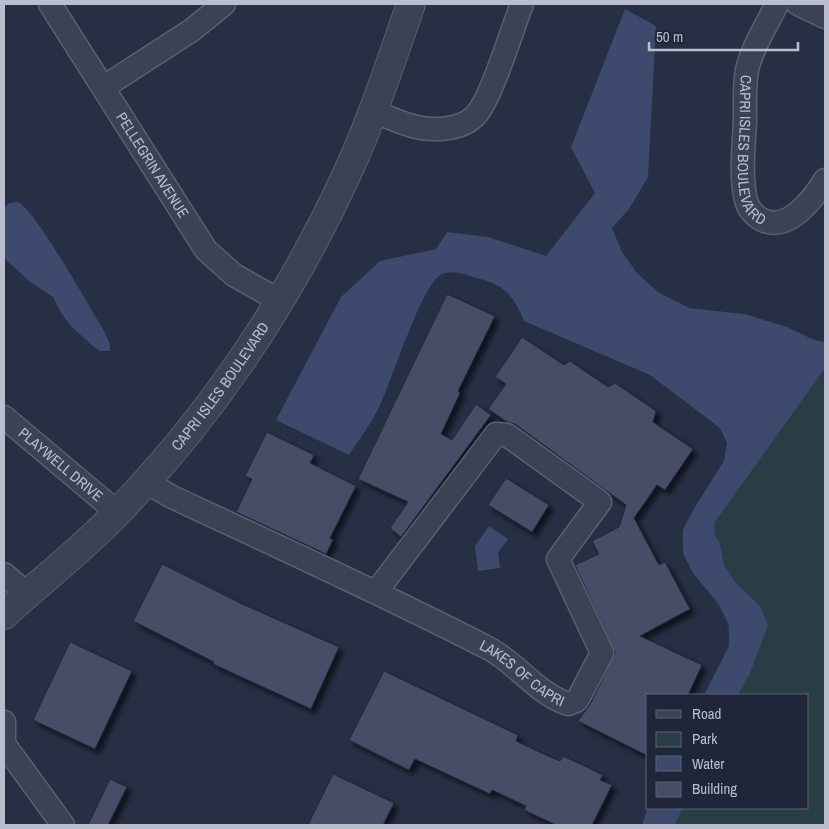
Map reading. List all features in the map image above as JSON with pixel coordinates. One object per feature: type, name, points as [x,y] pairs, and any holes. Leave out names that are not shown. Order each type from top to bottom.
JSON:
[{"type":"street","name":"PELLEGRIN AVENUE","points":[[50,4],[206,250],[234,275],[280,301]]},
{"type":"street","points":[[104,87],[192,30],[224,4]]},
{"type":"street","name":"CAPRI ISLES BOULEVARD","points":[[11,607],[83,547],[118,513],[205,410],[251,347],[280,301],[331,207],[373,111],[411,4]]},
{"type":"street","points":[[373,111],[403,123],[433,129],[462,124],[475,116],[489,92],[522,4]]},
{"type":"street","name":"CAPRI ISLES BOULEVARD","points":[[777,4],[747,70],[743,173],[746,200],[752,211],[760,218],[770,222],[781,221],[791,217],[810,201],[825,180]]},
{"type":"street","points":[[798,4],[825,17]]},
{"type":"street","name":"PLAYWELL DRIVE","points":[[4,417],[118,513]]},
{"type":"street","name":"LAKES OF CAPRI","points":[[146,482],[170,496],[376,592],[490,649],[538,687],[563,702],[572,703],[579,697],[602,653],[558,560],[600,502],[507,435],[496,434],[376,592]]},
{"type":"street","points":[[4,574],[11,607]]},
{"type":"street","points":[[4,722],[6,728],[4,743],[63,825]]},
{"type":"green space","points":[[825,353],[825,825],[642,825],[647,809],[809,809],[809,694],[705,694],[726,656],[729,644],[728,628],[722,613],[695,575],[687,561],[683,547],[683,531],[695,507]]},
{"type":"water","points":[[625,9],[656,26],[648,177],[629,209],[612,228],[622,252],[637,273],[658,292],[689,308],[744,314],[787,327],[814,340],[825,342],[825,368],[714,523],[715,536],[719,541],[724,565],[735,582],[760,606],[768,625],[750,673],[739,694],[705,694],[729,646],[729,625],[719,604],[693,573],[683,553],[683,530],[724,461],[727,443],[720,428],[650,375],[524,321],[513,299],[496,285],[455,272],[449,272],[440,275],[424,297],[381,403],[349,455],[276,420],[341,297],[380,261],[436,249],[447,232],[488,237],[546,256],[595,193],[571,147]]},
{"type":"water","points":[[18,202],[37,223],[62,260],[103,329],[110,344],[110,351],[100,351],[94,347],[72,327],[61,313],[53,297],[29,281],[4,258],[4,209],[9,203]]},
{"type":"water","points":[[489,526],[508,539],[498,552],[500,568],[478,571],[475,546]]},
{"type":"water","points":[[647,809],[682,809],[674,825],[642,825]]},
{"type":"building","points":[[447,294],[495,316],[458,391],[460,393],[441,434],[452,440],[476,404],[491,415],[401,537],[390,528],[408,502],[358,479]]},
{"type":"building","points":[[522,337],[564,365],[570,361],[608,387],[615,383],[656,411],[653,422],[693,449],[665,490],[657,485],[634,518],[659,565],[665,562],[690,609],[640,636],[702,665],[688,694],[646,694],[646,755],[578,721],[591,703],[615,653],[575,565],[599,554],[592,541],[619,527],[626,505],[515,424],[507,422],[488,409],[506,384],[495,377]]},
{"type":"building","points":[[267,432],[314,455],[310,463],[356,486],[330,538],[333,540],[326,554],[236,512],[252,479],[245,476]]},
{"type":"building","points":[[506,478],[549,505],[532,532],[488,505]]},
{"type":"building","points":[[162,564],[240,603],[339,647],[311,709],[213,664],[214,662],[133,621]]},
{"type":"building","points":[[70,642],[132,671],[95,749],[33,720]]},
{"type":"building","points":[[384,671],[518,735],[516,741],[560,761],[563,756],[603,775],[600,780],[612,785],[592,825],[556,825],[524,810],[526,806],[492,790],[490,794],[415,759],[409,770],[349,740]]},
{"type":"building","points":[[333,774],[394,803],[383,825],[308,825]]},
{"type":"building","points":[[110,779],[127,787],[108,825],[88,825]]}]
